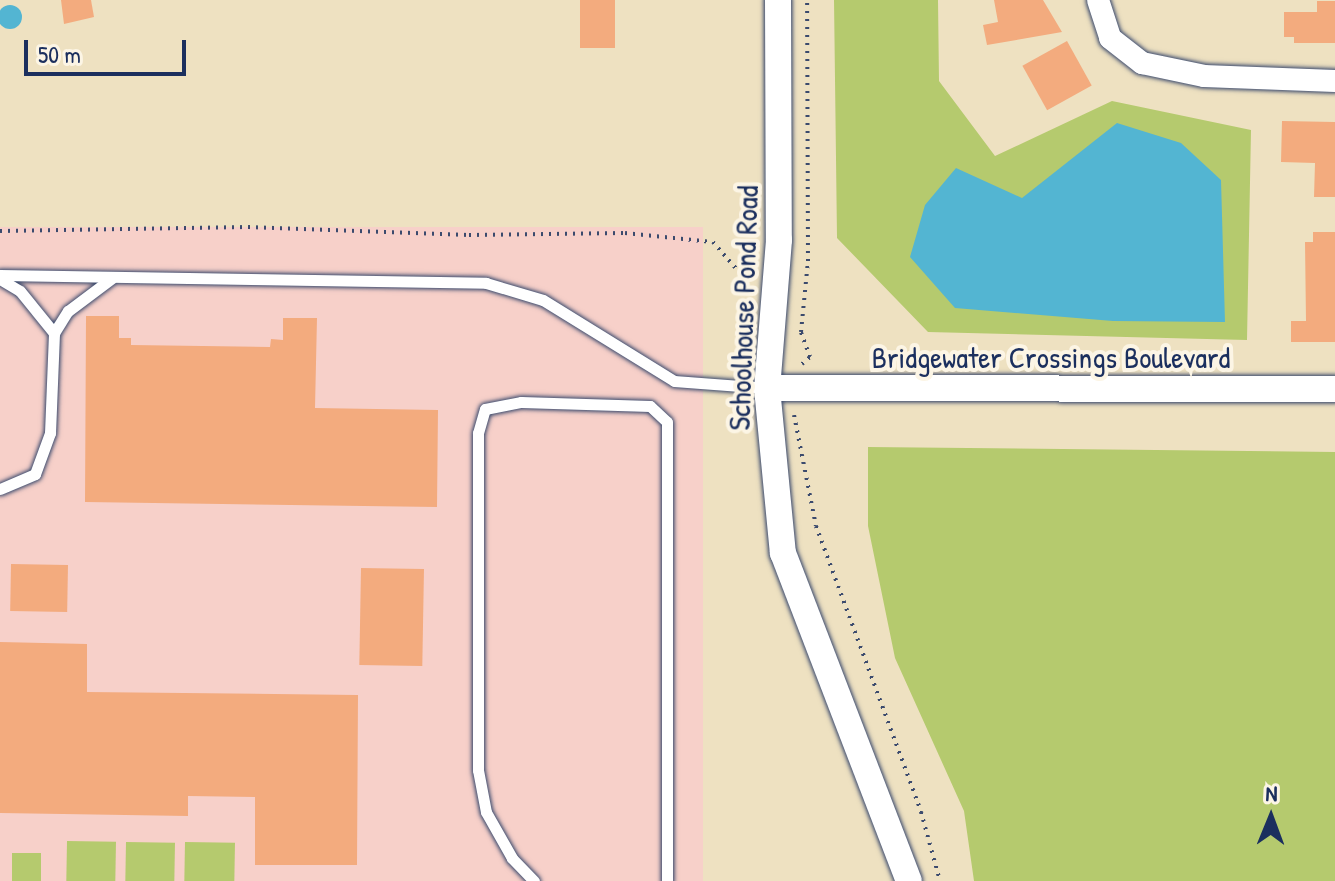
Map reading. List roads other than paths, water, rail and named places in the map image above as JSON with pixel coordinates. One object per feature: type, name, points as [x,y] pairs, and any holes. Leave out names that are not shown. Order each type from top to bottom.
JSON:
[{"type":"street","name":"Schoolhouse Pond Road","points":[[778,0],[779,240],[767,388],[783,553],[909,881]]},
{"type":"street","points":[[1098,0],[1110,38],[1142,63],[1204,76],[1335,81]]},
{"type":"street","name":"Bridgewater Crossings Boulevard","points":[[767,388],[1335,389]]},
{"type":"lane","points":[[0,277],[486,283],[543,300],[674,381],[767,388]]},
{"type":"lane","points":[[0,277],[20,291],[54,333]]},
{"type":"lane","points":[[0,489],[35,474],[50,433],[54,333],[68,311],[114,277]]},
{"type":"lane","points":[[534,881],[512,858],[486,812],[478,770],[478,433],[485,409],[521,402],[650,406],[667,422],[667,881]]},
{"type":"water","points":[[10,5],[21,12],[22,17],[15,28],[10,29],[-1,22],[-2,17],[5,6]]},
{"type":"water","points":[[1117,123],[1181,143],[1221,180],[1225,322],[1113,321],[955,308],[910,257],[925,205],[956,168],[1022,198]]}]
